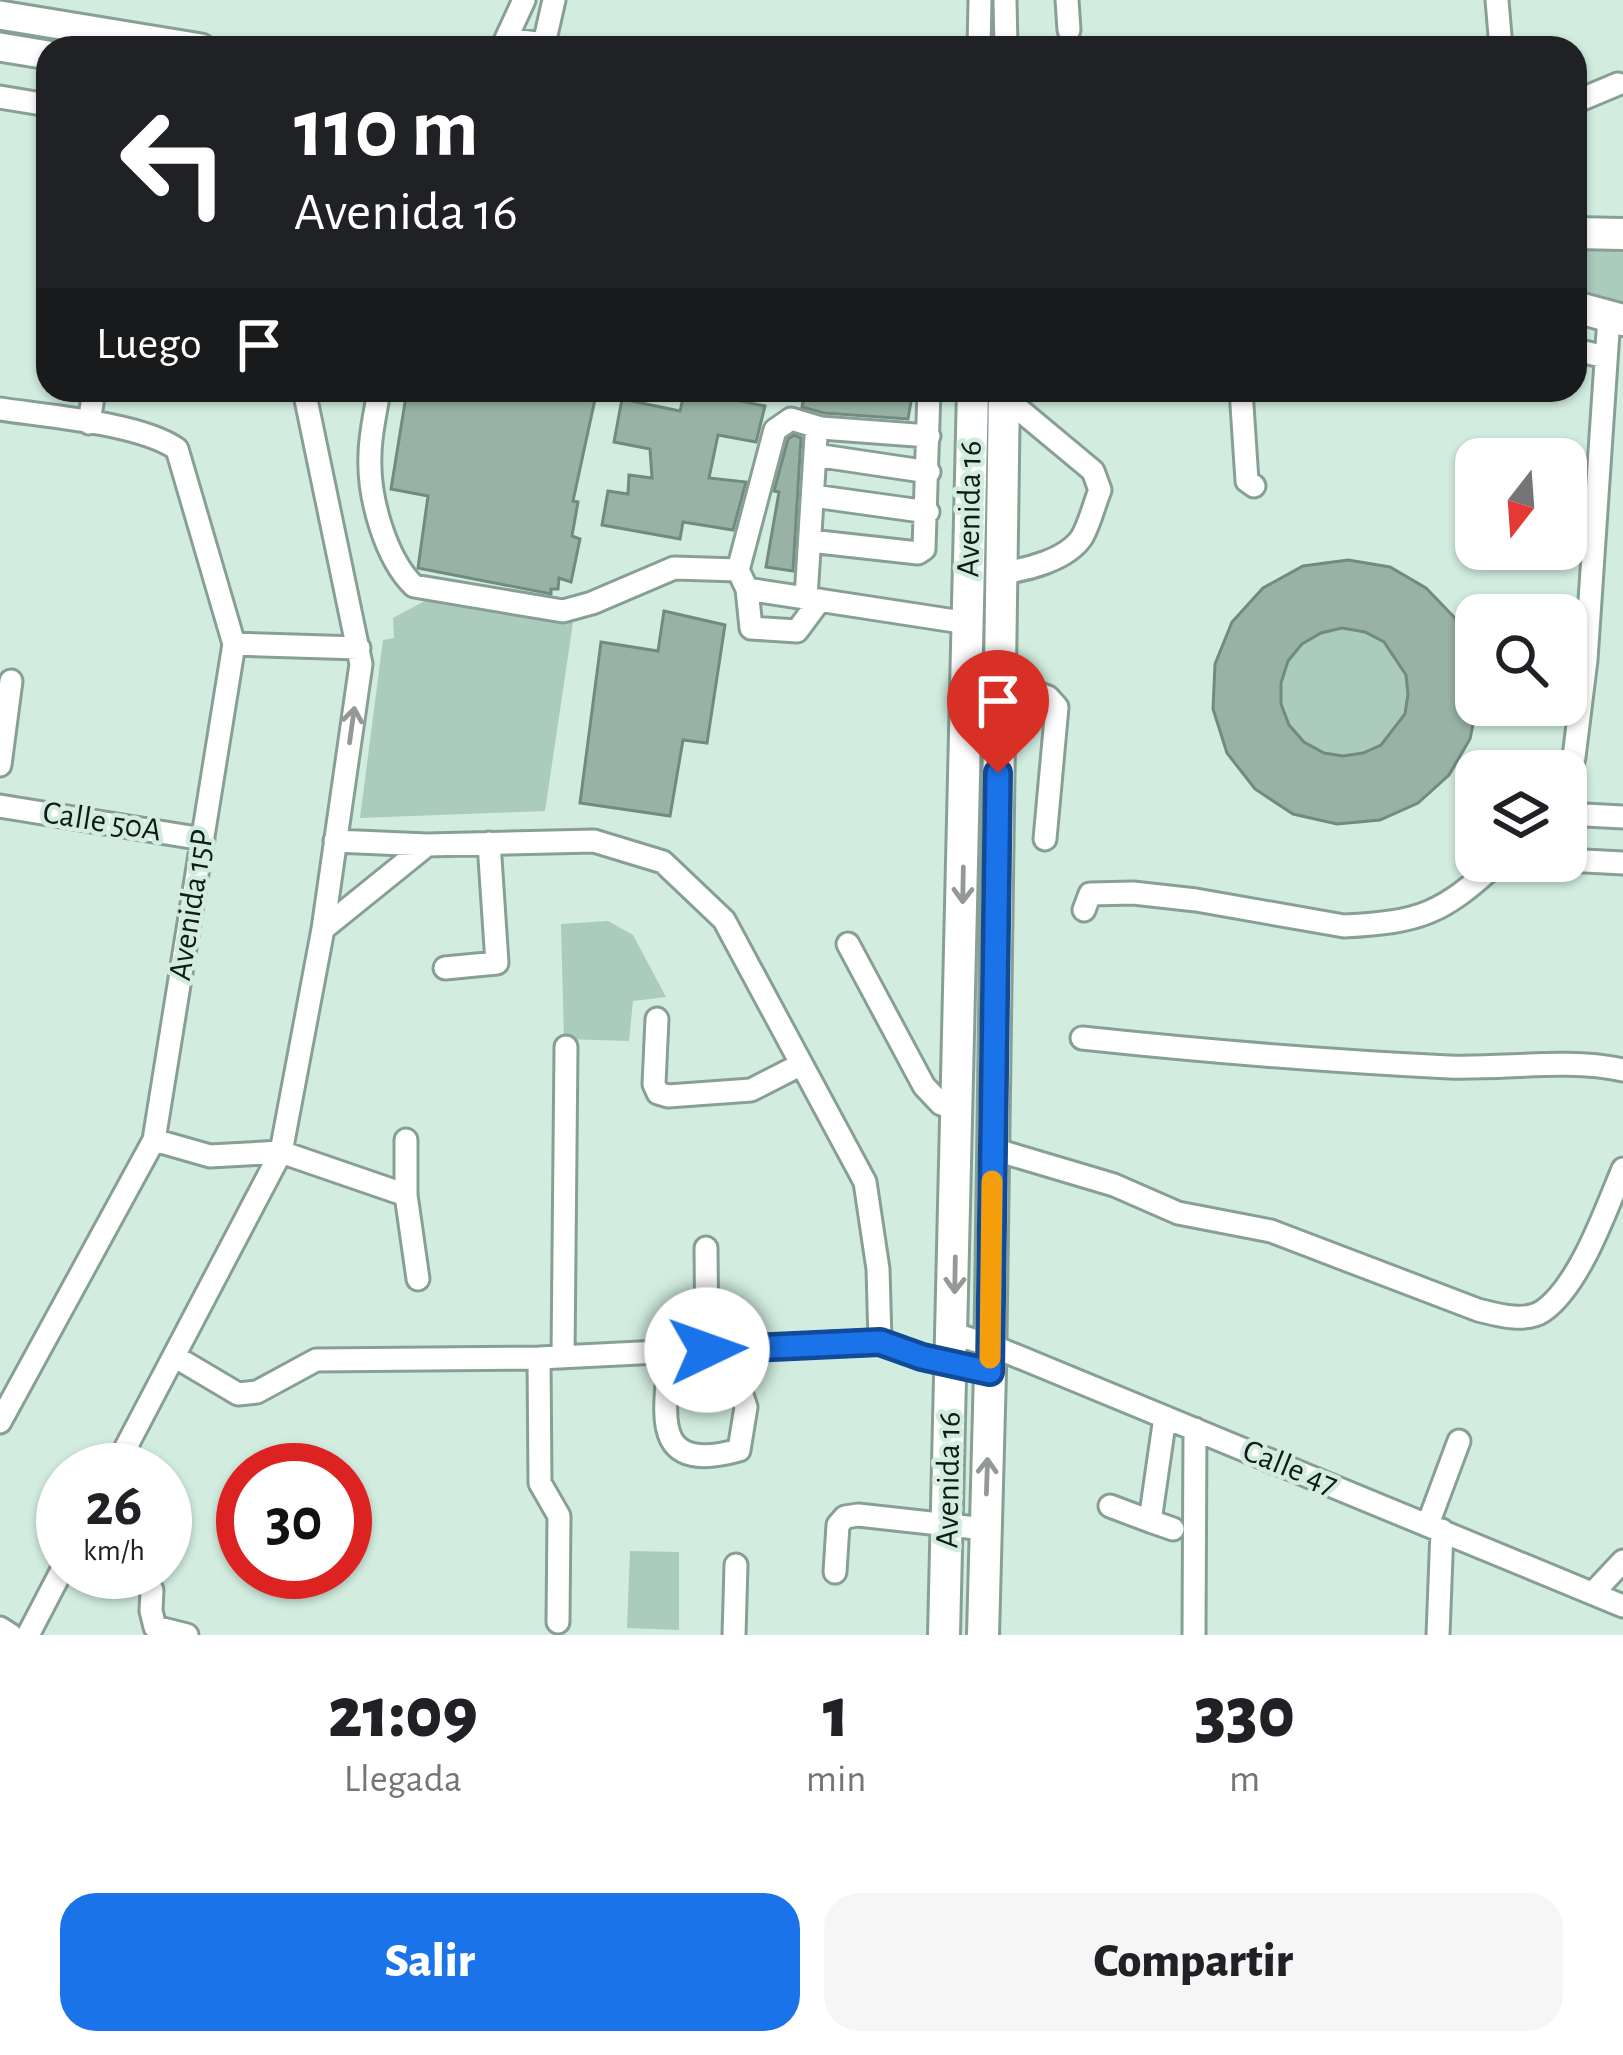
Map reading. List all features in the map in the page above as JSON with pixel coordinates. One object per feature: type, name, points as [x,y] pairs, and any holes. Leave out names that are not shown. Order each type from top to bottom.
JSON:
[{"type":"highway","points":[[1587,310],[1616,318]]},
{"type":"highway","name":"Avenida 16","points":[[944,1635],[968,623],[992,402]]},
{"type":"highway","name":"Avenida 16","points":[[982,1635],[1001,573],[993,402]]},
{"type":"main road","points":[[0,15],[128,36]]},
{"type":"main road","points":[[0,47],[36,53]]},
{"type":"street","points":[[508,36],[524,0]]},
{"type":"street","points":[[546,36],[554,0]]},
{"type":"street","points":[[979,36],[980,0]]},
{"type":"street","points":[[1005,0],[1006,36]]},
{"type":"street","points":[[1067,0],[1069,30]]},
{"type":"street","points":[[1497,0],[1500,36]]},
{"type":"street","points":[[1587,97],[1618,83]]},
{"type":"street","points":[[0,97],[36,103]]},
{"type":"street","points":[[1575,750],[1586,660],[1606,357],[1616,318]]},
{"type":"street","points":[[1587,353],[1606,357]]},
{"type":"street","points":[[0,409],[89,423],[92,402]]},
{"type":"street","points":[[128,1443],[281,1152],[323,929],[362,664],[307,402]]},
{"type":"street","points":[[378,402],[369,454],[375,502],[399,572],[414,586],[563,611],[674,568],[813,599],[968,623]]},
{"type":"street","points":[[810,541],[918,553],[924,549],[928,402]]},
{"type":"street","points":[[1001,573],[1021,571],[1062,554],[1080,540],[1100,490],[1093,471],[1006,402]]},
{"type":"street","points":[[1242,402],[1247,481],[1254,486]]},
{"type":"street","points":[[821,428],[810,541],[813,599],[796,631],[751,628],[743,580],[775,430],[791,419],[821,428],[929,436]]},
{"type":"street","name":"Avenida 15P","points":[[0,1422],[6,1395],[154,1140],[234,644],[177,449],[165,441],[89,423]]},
{"type":"street","points":[[815,454],[928,472]]},
{"type":"street","points":[[813,496],[928,512]]},
{"type":"street","points":[[234,644],[359,649]]},
{"type":"street","points":[[999,680],[1048,697],[1057,706],[1045,839]]},
{"type":"street","points":[[0,765],[11,681]]},
{"type":"street","name":"Calle 50A","points":[[0,806],[203,839]]},
{"type":"street","points":[[1587,815],[1623,818]]},
{"type":"street","points":[[335,841],[428,845],[594,841],[663,862],[724,920],[865,1183],[878,1268],[880,1342]]},
{"type":"street","points":[[445,968],[497,963],[488,843]]},
{"type":"street","points":[[323,929],[428,845]]},
{"type":"street","points":[[1587,861],[1623,863]]},
{"type":"street","points":[[1084,910],[1090,894],[1133,892],[1344,926],[1378,924],[1443,909],[1474,882]]},
{"type":"street","points":[[848,944],[924,1086],[941,1104],[958,1109]]},
{"type":"street","points":[[657,1019],[654,1084],[658,1093],[752,1090],[800,1065]]},
{"type":"street","points":[[1082,1038],[1324,1062],[1476,1068],[1592,1063],[1623,1070]]},
{"type":"street","points":[[563,1357],[566,1047]]},
{"type":"street","points":[[154,1140],[210,1156],[281,1152],[406,1195]]},
{"type":"street","points":[[406,1140],[406,1195],[418,1280]]},
{"type":"street","points":[[992,1149],[1114,1185],[1178,1213],[1271,1231],[1510,1318],[1542,1313],[1569,1282],[1623,1169]]},
{"type":"street","points":[[706,1247],[707,1350]]},
{"type":"street","name":"Calle 47","points":[[174,1356],[238,1394],[257,1392],[316,1360],[539,1358],[880,1342],[953,1349],[1165,1417],[1623,1606]]},
{"type":"street","points":[[668,1384],[725,1385],[741,1392],[746,1408],[739,1450],[692,1452],[674,1444],[663,1423],[670,1352]]},
{"type":"street","points":[[539,1358],[540,1483],[559,1516],[558,1622]]},
{"type":"street","points":[[1150,1521],[1165,1417]]},
{"type":"street","points":[[1193,1635],[1195,1429]]},
{"type":"street","points":[[1438,1635],[1435,1527],[1459,1441]]},
{"type":"street","points":[[1109,1506],[1173,1529]]},
{"type":"street","points":[[835,1572],[838,1525],[845,1517],[985,1528]]},
{"type":"street","points":[[1593,1594],[1623,1561]]},
{"type":"street","points":[[734,1635],[736,1565]]},
{"type":"street","points":[[28,1635],[47,1599]]},
{"type":"street","points":[[152,1599],[155,1627],[187,1635]]},
{"type":"street","points":[[0,1628],[11,1635]]},
{"type":"green space","points":[[1587,245],[1623,246],[1623,308],[1587,298]]},
{"type":"green space","points":[[1319,563],[1371,563],[1418,583],[1454,619],[1455,726],[1472,726],[1462,750],[1455,750],[1454,765],[1418,801],[1371,821],[1319,821],[1272,801],[1236,765],[1216,718],[1216,666],[1236,619],[1272,583]]},
{"type":"green space","points":[[436,595],[574,616],[545,811],[360,818],[383,640],[394,638],[393,618]]},
{"type":"green space","points":[[608,921],[633,935],[666,997],[633,1001],[629,1041],[564,1039],[561,924]]},
{"type":"green space","points":[[630,1551],[679,1552],[679,1630],[627,1628]]},
{"type":"building","points":[[405,402],[594,402],[573,501],[578,502],[572,536],[580,539],[571,582],[559,578],[558,589],[551,589],[551,594],[418,568],[428,496],[391,489]]},
{"type":"building","points":[[621,402],[680,411],[682,402],[765,406],[756,442],[718,435],[709,478],[746,482],[733,530],[683,522],[680,539],[602,525],[608,491],[628,494],[629,475],[652,478],[650,449],[614,442]]},
{"type":"building","points":[[803,402],[911,402],[908,419],[802,407]]},
{"type":"building","points":[[801,438],[793,571],[766,567],[779,492],[774,491],[788,439]]},
{"type":"building","points":[[1348,560],[1390,567],[1426,588],[1455,618],[1455,726],[1473,726],[1464,750],[1455,750],[1449,775],[1418,803],[1380,820],[1337,824],[1293,814],[1255,789],[1227,753],[1213,709],[1215,664],[1232,622],[1263,588],[1303,566]],"holes":[[[1342,628],[1384,642],[1406,675],[1408,694],[1405,714],[1381,745],[1343,756],[1304,742],[1289,725],[1281,704],[1288,661],[1302,644]]]},
{"type":"building","points":[[664,611],[725,625],[707,743],[683,740],[670,816],[580,803],[601,642],[658,651]]},
{"type":"slow traffic","points":[[990,1358],[992,1181]]},
{"type":"route","points":[[707,1350],[880,1342],[990,1372],[998,773]]}]
